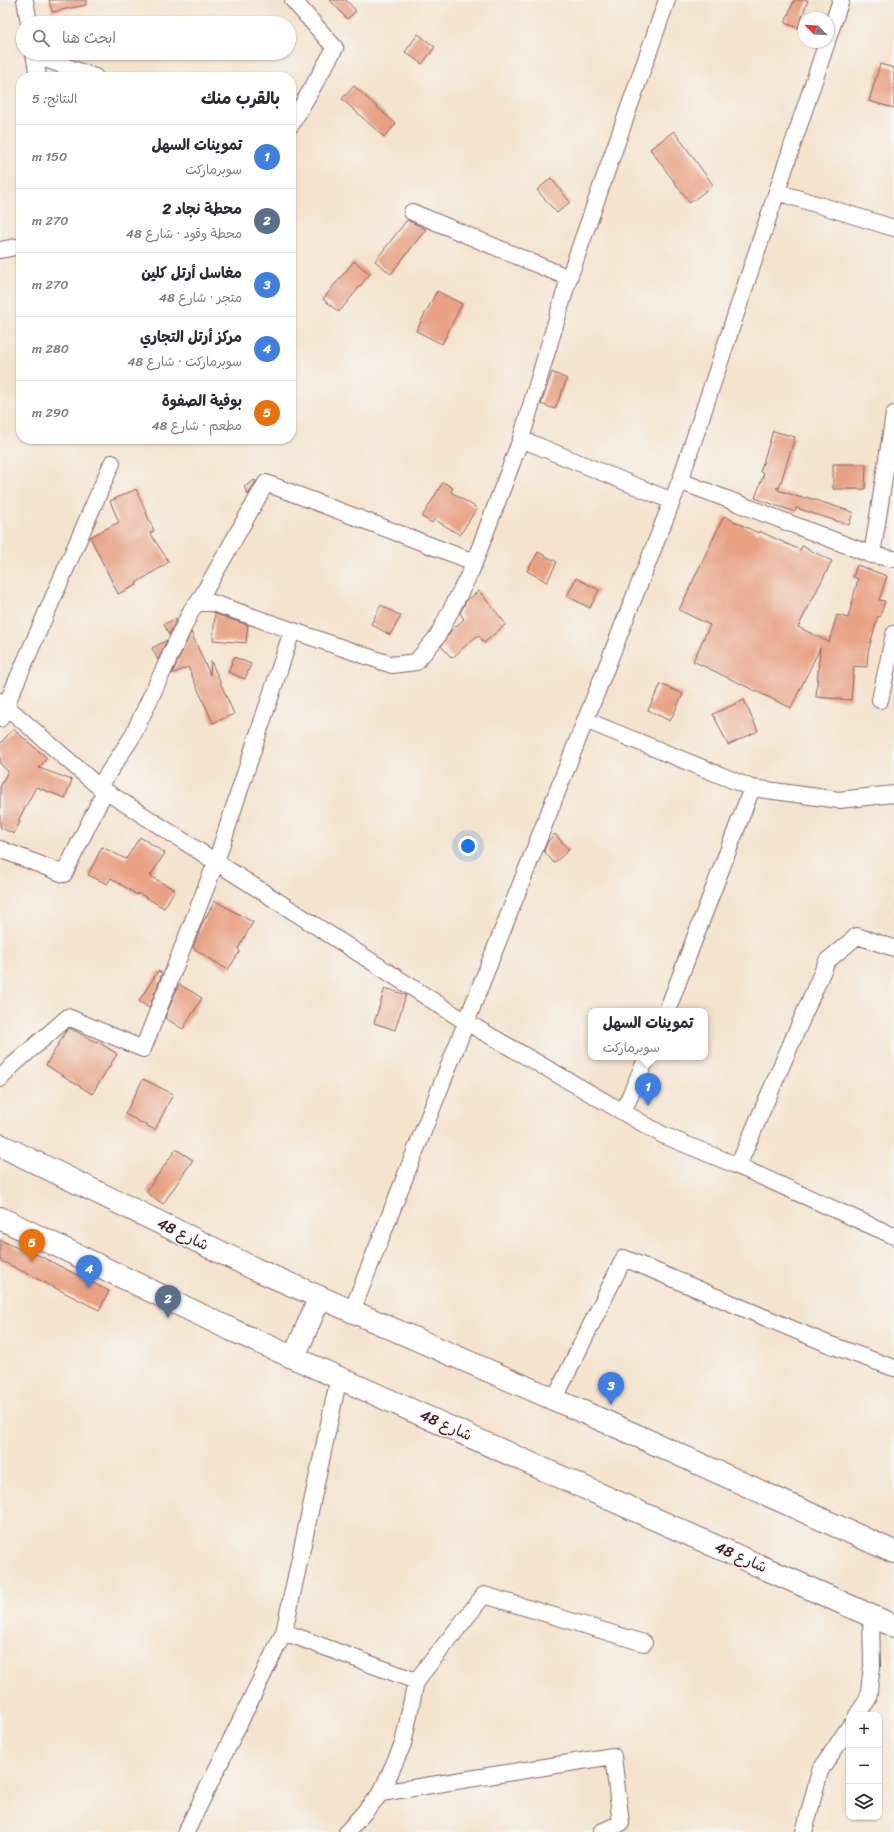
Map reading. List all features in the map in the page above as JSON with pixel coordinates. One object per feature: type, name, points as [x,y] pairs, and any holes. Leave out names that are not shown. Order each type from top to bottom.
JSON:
[{"type":"main road","name":"شارع 48","points":[[0,1145],[255,1269],[554,1400],[894,1552]]},
{"type":"main road","name":"شارع 48","points":[[0,1218],[232,1330],[894,1626]]},
{"type":"main road","points":[[294,1358],[320,1297]]},
{"type":"street","points":[[26,0],[28,16]]},
{"type":"street","points":[[293,0],[335,48],[296,116]]},
{"type":"street","points":[[198,603],[213,603],[392,666],[416,662],[437,637],[474,562],[521,439],[569,278],[667,0]]},
{"type":"street","points":[[834,20],[841,0]]},
{"type":"street","points":[[352,1311],[680,481],[825,48]]},
{"type":"street","points":[[35,60],[37,72]]},
{"type":"street","points":[[50,60],[82,72]]},
{"type":"street","points":[[777,192],[894,228]]},
{"type":"street","points":[[412,212],[569,278]]},
{"type":"street","points":[[0,250],[16,247]]},
{"type":"street","points":[[872,555],[894,414]]},
{"type":"street","points":[[521,439],[672,501]]},
{"type":"street","points":[[112,463],[2,708],[102,789],[466,1022],[663,1135],[738,1166],[894,1236]]},
{"type":"street","points":[[680,481],[872,555],[894,559]]},
{"type":"street","points":[[0,849],[64,874],[102,789],[132,737],[192,609],[198,603],[266,483],[474,562]]},
{"type":"street","points":[[0,1079],[13,1065],[68,1017],[143,1049],[216,862],[292,631]]},
{"type":"street","points":[[880,700],[894,634]]},
{"type":"street","points":[[585,720],[752,788],[839,800],[894,794]]},
{"type":"street","points":[[668,1008],[752,788]]},
{"type":"street","points":[[738,1166],[827,961],[857,936],[894,948]]},
{"type":"street","points":[[623,1112],[646,1060]]},
{"type":"street","points":[[554,1400],[624,1258],[828,1344],[894,1368]]},
{"type":"street","points":[[186,1832],[284,1632],[339,1377]]},
{"type":"street","points":[[347,1832],[381,1793],[403,1744],[416,1681],[484,1595],[644,1643]]},
{"type":"street","points":[[859,1712],[868,1699],[872,1666],[871,1616]]},
{"type":"street","points":[[284,1632],[416,1681]]},
{"type":"street","points":[[804,1832],[820,1771],[846,1732]]},
{"type":"street","points":[[381,1793],[613,1756],[621,1823],[601,1832]]},
{"type":"building","points":[[49,0],[86,0],[86,5],[52,12]]},
{"type":"building","points":[[330,0],[346,0],[356,11],[347,19]]},
{"type":"building","points":[[794,0],[808,0],[804,12],[798,12],[798,28],[785,23]]},
{"type":"building","points":[[418,34],[435,47],[422,64],[405,52]]},
{"type":"building","points":[[880,64],[894,68],[894,108],[869,101]]},
{"type":"building","points":[[354,86],[396,124],[384,137],[342,99]]},
{"type":"building","points":[[674,131],[713,185],[690,203],[650,149]]},
{"type":"building","points":[[551,178],[570,202],[557,213],[537,190]]},
{"type":"building","points":[[407,220],[426,229],[391,274],[375,261]]},
{"type":"building","points":[[354,261],[370,274],[339,312],[323,299]]},
{"type":"building","points":[[437,291],[462,304],[442,344],[416,331]]},
{"type":"building","points":[[552,372],[567,379],[555,409],[541,404]]},
{"type":"building","points":[[773,431],[795,437],[778,490],[853,512],[849,525],[796,508],[795,512],[755,498],[764,473],[760,472]]},
{"type":"building","points":[[833,464],[866,464],[865,489],[833,489]]},
{"type":"building","points":[[255,480],[256,481],[248,495],[244,487]]},
{"type":"building","points":[[443,482],[453,488],[451,492],[477,508],[460,535],[434,519],[432,523],[422,517]]},
{"type":"building","points":[[136,489],[154,531],[150,533],[169,562],[136,583],[137,585],[118,594],[90,537],[119,522],[110,501]]},
{"type":"building","points":[[724,516],[758,533],[759,531],[800,550],[802,546],[832,561],[798,627],[829,642],[837,615],[848,618],[858,579],[853,577],[857,565],[887,576],[879,600],[885,601],[880,617],[878,616],[868,652],[867,667],[854,666],[851,700],[816,697],[820,648],[791,708],[693,661],[710,625],[679,610]]},
{"type":"building","points":[[538,552],[557,562],[547,582],[527,571]]},
{"type":"building","points":[[576,578],[599,590],[590,608],[567,596]]},
{"type":"building","points":[[479,591],[506,624],[484,643],[478,635],[452,658],[441,646],[451,631],[464,619],[460,613],[466,601]]},
{"type":"building","points":[[381,605],[401,616],[390,635],[371,624]]},
{"type":"building","points":[[215,614],[248,625],[246,643],[213,640]]},
{"type":"building","points":[[177,618],[169,635],[164,624]]},
{"type":"building","points":[[191,632],[210,675],[211,661],[234,714],[213,723],[188,667],[172,674]]},
{"type":"building","points":[[167,640],[158,660],[152,648]]},
{"type":"building","points":[[234,657],[251,664],[245,679],[228,672]]},
{"type":"building","points":[[661,684],[683,694],[670,721],[648,710]]},
{"type":"building","points":[[744,700],[758,731],[728,745],[713,714]]},
{"type":"building","points":[[13,729],[47,758],[39,768],[72,780],[65,798],[36,787],[18,821],[20,822],[14,834],[0,827],[0,787],[8,771],[0,764],[0,744]]},
{"type":"building","points":[[555,834],[569,850],[554,863],[544,851],[548,841]]},
{"type":"building","points":[[140,837],[165,853],[150,876],[175,890],[164,908],[138,893],[137,895],[111,878],[107,884],[88,875],[102,847],[126,859]]},
{"type":"building","points":[[215,901],[253,922],[238,949],[240,951],[228,970],[193,948],[202,924]]},
{"type":"building","points":[[158,971],[162,973],[149,1008],[139,1001]]},
{"type":"building","points":[[179,984],[202,998],[183,1029],[165,1018]]},
{"type":"building","points":[[385,988],[406,995],[395,1030],[374,1023]]},
{"type":"building","points":[[70,1028],[96,1042],[97,1041],[117,1054],[92,1094],[46,1065],[66,1031]]},
{"type":"building","points":[[143,1079],[173,1094],[155,1130],[125,1114]]},
{"type":"building","points":[[176,1149],[193,1160],[163,1204],[146,1192]]},
{"type":"building","points":[[0,1240],[29,1253],[30,1251],[109,1291],[99,1310],[0,1260]]},
{"type":"place","name":"تموينات السهل","points":[[648,1106]]},
{"type":"place","name":"بوفية الصفوة","points":[[32,1262]]},
{"type":"place","name":"مركز أرتل التجاري","points":[[89,1288]]},
{"type":"place","name":"محطة نجاد 2","points":[[168,1318]]},
{"type":"place","name":"مغاسل أرتل كلين","points":[[611,1405]]}]
